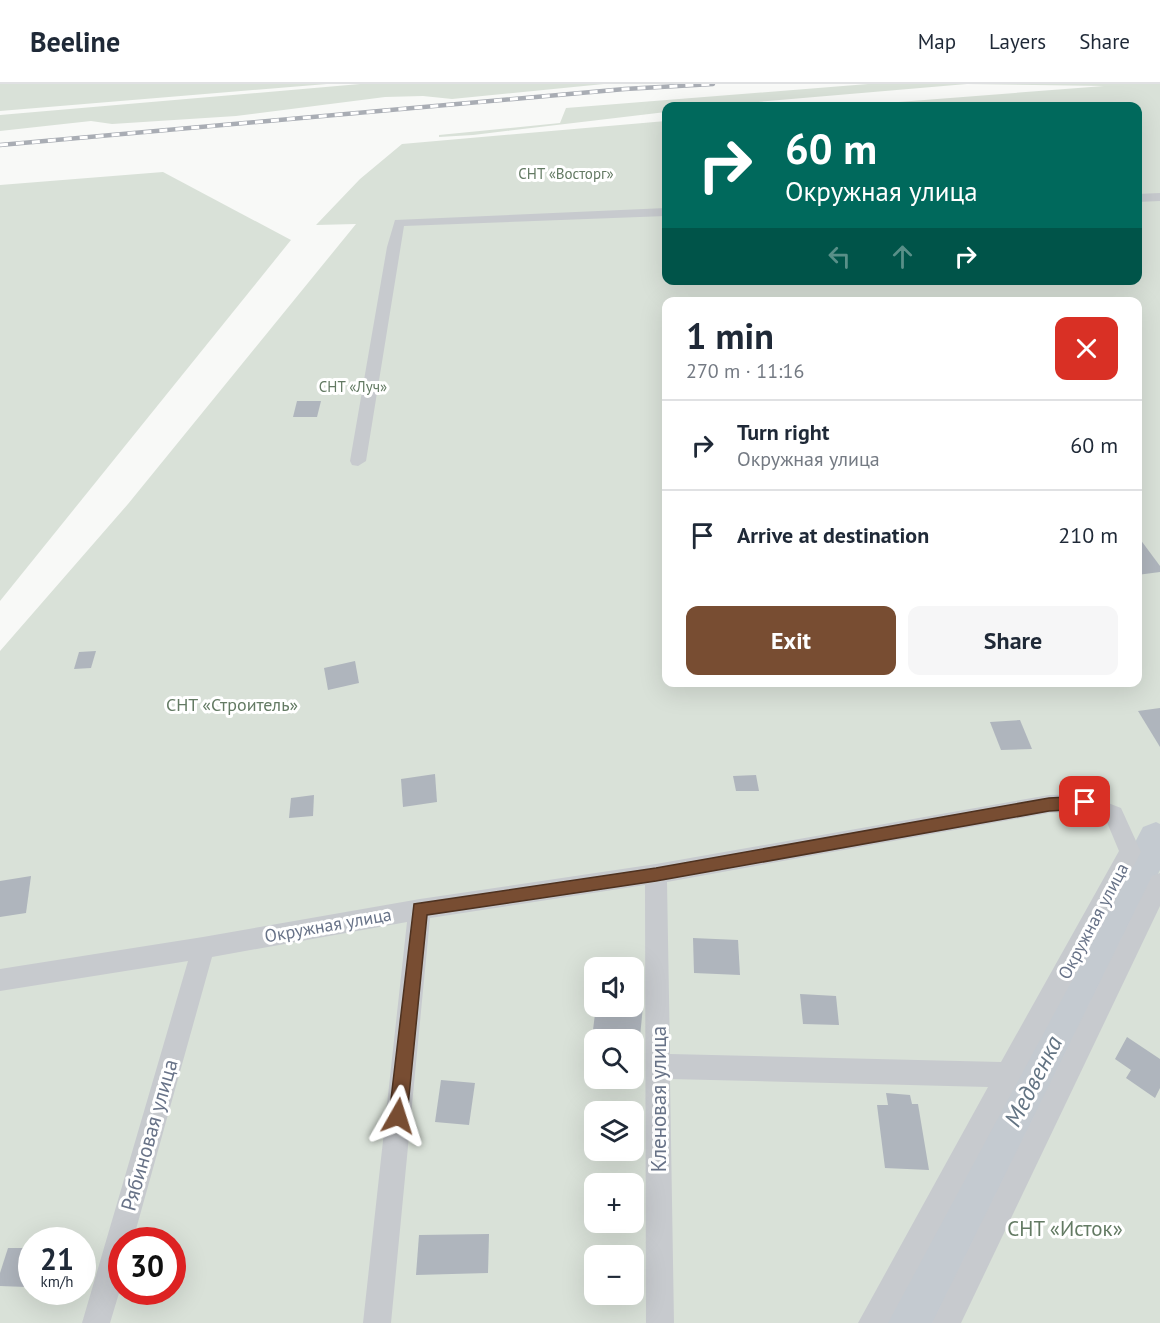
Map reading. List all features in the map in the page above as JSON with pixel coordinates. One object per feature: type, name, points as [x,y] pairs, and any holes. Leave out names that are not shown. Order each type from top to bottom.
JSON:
[{"type":"street","points":[[1142,198],[1160,197]]},
{"type":"street","points":[[358,461],[393,247],[399,223],[662,212]]},
{"type":"street","name":"Окружная улица","points":[[0,980],[203,948],[420,909],[656,874],[1049,804],[1085,802],[1114,814],[1130,852],[872,1323]]},
{"type":"street","name":"Кленовая улица","points":[[656,874],[660,1323]]},
{"type":"street","points":[[946,1323],[1160,883]]},
{"type":"street","points":[[377,1323],[420,909]]},
{"type":"street","name":"Рябиновая улица","points":[[96,1323],[203,948]]},
{"type":"street","points":[[658,1066],[1009,1075]]},
{"type":"green space","points":[[0,84],[327,84],[0,111]]},
{"type":"green space","points":[[360,84],[604,84],[452,99],[423,96],[385,97],[236,116],[112,124],[91,121],[0,131],[0,115]]},
{"type":"green space","points":[[868,84],[967,84],[758,102],[662,102],[662,112],[439,137],[439,135],[560,123],[566,108]]},
{"type":"green space","points":[[967,84],[1160,84],[1160,1323],[0,1323],[0,651],[128,504],[356,224],[316,225],[360,179],[402,144],[662,121],[662,285],[1142,285],[1142,102],[898,102],[1104,86]]},
{"type":"green space","points":[[163,172],[291,240],[0,601],[0,185]]},
{"type":"building","points":[[297,401],[321,401],[317,417],[293,417]]},
{"type":"building","points":[[1142,542],[1160,566],[1160,572],[1142,574]]},
{"type":"building","points":[[96,651],[91,668],[74,669],[79,652]]},
{"type":"building","points":[[355,661],[359,683],[328,690],[324,668]]},
{"type":"building","points":[[1160,708],[1160,747],[1138,711]]},
{"type":"building","points":[[1020,720],[1032,749],[1001,750],[990,722]]},
{"type":"building","points":[[435,774],[437,802],[403,807],[401,779]]},
{"type":"building","points":[[756,775],[759,791],[736,791],[733,776]]},
{"type":"building","points":[[314,795],[313,816],[289,818],[291,798]]},
{"type":"building","points":[[31,876],[26,913],[0,917],[0,881]]},
{"type":"building","points":[[693,938],[738,940],[740,975],[694,973]]},
{"type":"building","points":[[800,994],[836,996],[839,1025],[803,1024]]},
{"type":"building","points":[[595,1017],[642,1017],[641,1029],[593,1029]]},
{"type":"building","points":[[1127,1037],[1160,1059],[1160,1088],[1155,1098],[1126,1078],[1131,1070],[1115,1059]]},
{"type":"building","points":[[441,1080],[475,1083],[469,1125],[435,1122]]},
{"type":"building","points":[[886,1093],[910,1095],[912,1104],[918,1104],[929,1170],[885,1168],[877,1105],[888,1105]]},
{"type":"building","points":[[489,1234],[488,1273],[416,1275],[419,1235]]},
{"type":"building","points":[[8,1248],[18,1248],[18,1287],[0,1286],[0,1273]]},
{"type":"waterway","name":"Медвенка","points":[[910,1323],[1156,839]]},
{"type":"railway","points":[[0,145],[625,89],[713,84]]},
{"type":"route","points":[[398,1116],[420,909],[656,874],[1049,804],[1085,802]]},
{"type":"park label","name":"СНТ «Восторг»","points":[[566,173]]},
{"type":"park label","name":"СНТ «Луч»","points":[[353,386]]},
{"type":"park label","name":"СНТ «Строитель»","points":[[232,704]]},
{"type":"park label","name":"СНТ «Исток»","points":[[1065,1228]]}]
